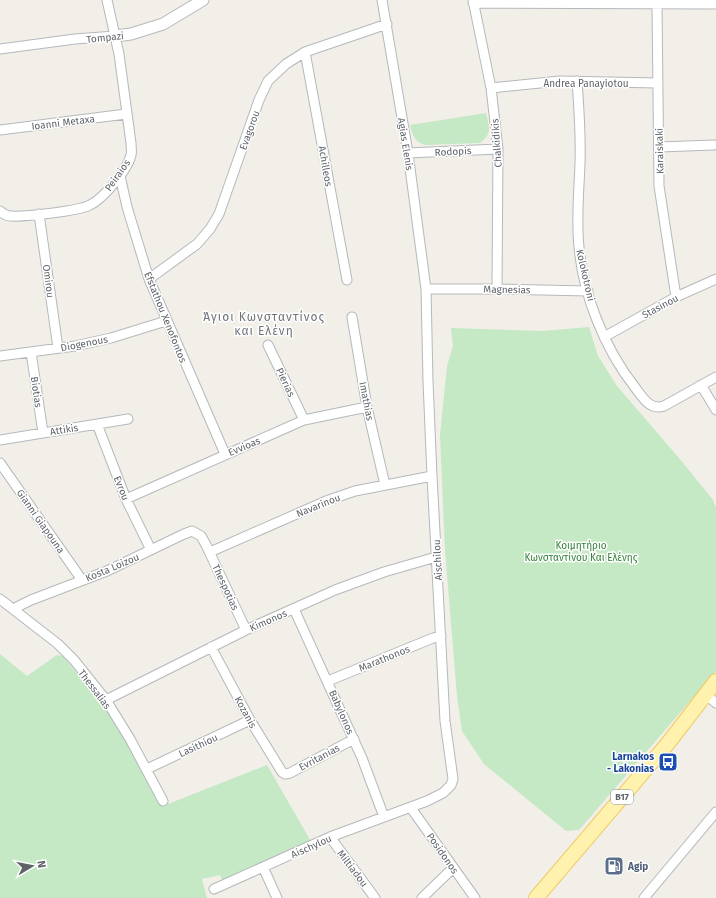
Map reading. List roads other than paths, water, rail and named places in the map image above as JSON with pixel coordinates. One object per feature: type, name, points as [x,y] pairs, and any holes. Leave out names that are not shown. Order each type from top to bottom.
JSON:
[{"type":"main road","name":"B17","points":[[536,898],[669,742],[705,694],[716,682]]},
{"type":"street","name":"Peiraios","points":[[0,211],[7,216],[12,216],[83,208],[91,205],[106,192],[120,176],[129,160],[131,151],[126,114],[115,36],[107,0]]},
{"type":"street","name":"Tompazi","points":[[0,49],[75,39],[131,34],[163,24],[202,0]]},
{"type":"street","name":"Agias Elenis","points":[[382,0],[408,153],[426,289]]},
{"type":"street","points":[[473,1],[716,4]]},
{"type":"street","name":"Chalkidikis","points":[[473,1],[491,88],[498,149],[497,289]]},
{"type":"street","name":"Karaiskaki","points":[[657,4],[658,147],[660,186],[676,297]]},
{"type":"street","name":"Evagorou","points":[[149,279],[197,244],[210,229],[219,214],[259,100],[268,81],[286,64],[305,52],[387,24]]},
{"type":"street","name":"Achilleos","points":[[305,52],[347,280]]},
{"type":"street","name":"Andrea Panayiotou","points":[[491,88],[560,81],[657,83]]},
{"type":"street","name":"Kolokotroni","points":[[577,81],[580,160],[579,247],[588,291],[604,337],[624,373],[651,406],[656,408],[664,406],[701,385]]},
{"type":"street","name":"Ioanni Metaxa","points":[[0,130],[126,114]]},
{"type":"street","points":[[658,147],[714,145]]},
{"type":"street","name":"Rodopis","points":[[408,153],[498,149]]},
{"type":"street","name":"Efstathou Xenofontos","points":[[120,176],[127,207],[149,279],[225,454]]},
{"type":"street","name":"Omirou","points":[[39,214],[58,348]]},
{"type":"street","name":"Stasinou","points":[[604,337],[676,297],[716,279]]},
{"type":"street","name":"Magnesias","points":[[426,289],[588,291]]},
{"type":"street","name":"Aischilou","points":[[411,808],[443,793],[451,785],[453,779],[445,721],[432,476],[426,289]]},
{"type":"street","name":"Imathias","points":[[352,317],[367,407],[385,484]]},
{"type":"street","name":"Diogenous","points":[[0,356],[58,348],[111,338],[166,321]]},
{"type":"street","name":"Pierias","points":[[268,345],[304,420]]},
{"type":"street","name":"Biotias","points":[[31,352],[43,433]]},
{"type":"street","points":[[716,377],[701,385],[716,410]]},
{"type":"street","name":"Evvioas","points":[[126,499],[304,420],[367,407]]},
{"type":"street","name":"Attikis","points":[[0,440],[128,420]]},
{"type":"street","name":"Evrou","points":[[97,424],[126,499],[151,550]]},
{"type":"street","name":"Gianni Giapouna","points":[[0,463],[82,580]]},
{"type":"street","name":"Navarinou","points":[[208,549],[326,501],[355,491],[432,476]]},
{"type":"street","name":"Kosta Loizou","points":[[13,609],[31,600],[107,571],[192,531],[201,536],[208,549]]},
{"type":"street","name":"Thespotias","points":[[208,549],[246,630]]},
{"type":"street","name":"Kimonos","points":[[106,700],[246,630],[335,590],[384,572],[436,557]]},
{"type":"street","name":"Thessalias","points":[[0,599],[58,644],[74,660],[106,700],[147,769],[163,801]]},
{"type":"street","name":"Babylonos","points":[[294,609],[354,739],[384,817]]},
{"type":"street","name":"Marathonos","points":[[328,681],[441,636]]},
{"type":"street","name":"Kozanis","points":[[211,647],[250,720],[279,769],[285,774]]},
{"type":"street","points":[[705,694],[716,703]]},
{"type":"street","name":"Lasithiou","points":[[147,769],[250,720]]},
{"type":"street","name":"Evritanias","points":[[285,774],[290,773],[354,739]]},
{"type":"street","name":"Aischylou","points":[[214,889],[330,837],[411,808]]},
{"type":"street","name":"Posidonos","points":[[411,808],[475,898]]},
{"type":"street","points":[[650,896],[716,812]]},
{"type":"street","points":[[708,822],[716,828]]},
{"type":"street","name":"Miltiadou","points":[[330,837],[375,898]]},
{"type":"street","points":[[263,867],[277,898]]},
{"type":"street","points":[[422,898],[453,868]]},
{"type":"place","name":"Larnakos - Lakonias","points":[[668,762]]},
{"type":"place","name":"Agip","points":[[614,866]]},
{"type":"district","name":"Άγιοι Κωνσταντίνος και Ελένη","points":[[264,324]]},
{"type":"park label","name":"Κοιμητήριο Κωνσταντίνου Και Ελένης","points":[[581,550]]}]
